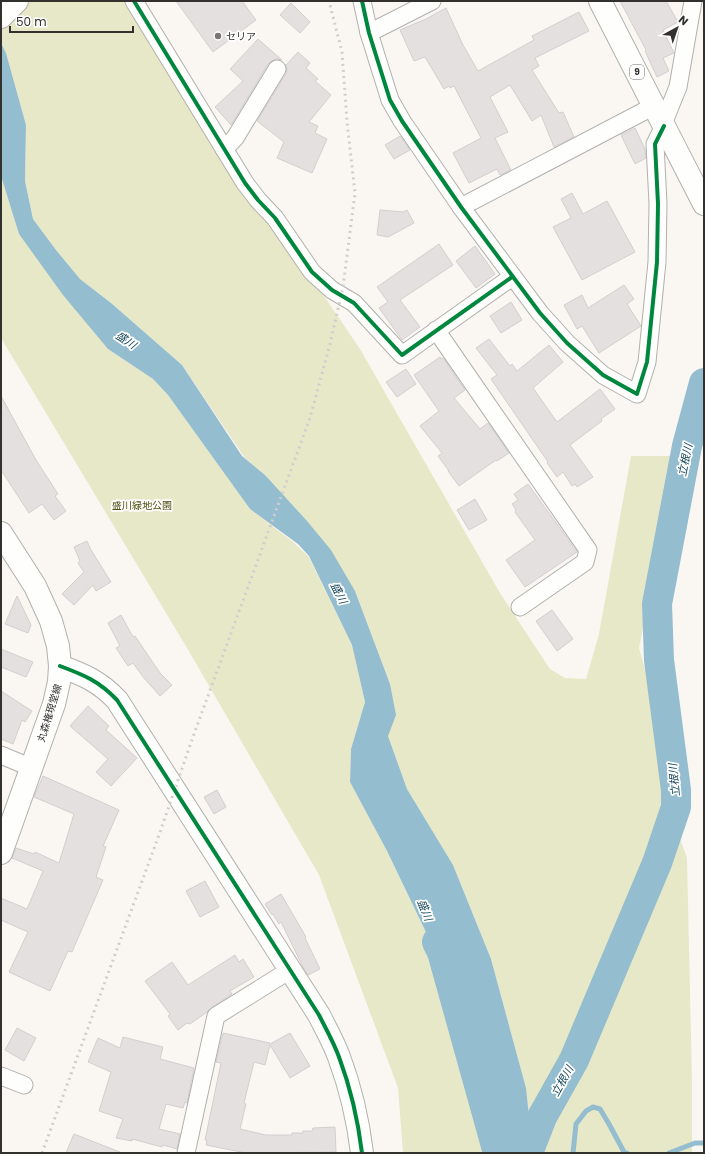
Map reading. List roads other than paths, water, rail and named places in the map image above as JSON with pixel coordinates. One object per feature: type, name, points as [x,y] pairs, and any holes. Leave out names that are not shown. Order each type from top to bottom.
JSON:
[{"type":"main road","points":[[1,17],[17,1]]},
{"type":"main road","name":"9","points":[[600,1],[704,204]]},
{"type":"main road","name":"丸森権現堂線","points":[[1,533],[35,586],[50,621],[58,646],[60,666],[59,682],[54,704],[1,853]]},
{"type":"main road","points":[[60,666],[85,676],[107,689],[117,700],[319,1015],[339,1056],[350,1090],[358,1123],[362,1153]]},
{"type":"street","points":[[134,1],[244,183],[275,218],[312,272],[332,290],[354,303],[402,355],[512,277]]},
{"type":"street","points":[[362,1],[369,33],[390,100],[402,121],[461,207],[540,313],[567,343],[603,375],[637,394],[647,362],[657,262],[658,204],[655,144],[664,125],[678,87],[693,1]]},
{"type":"street","points":[[369,33],[432,1]]},
{"type":"street","points":[[224,149],[235,138],[277,69]]},
{"type":"street","points":[[461,207],[664,125]]},
{"type":"street","points":[[436,330],[588,550],[585,562],[520,607]]},
{"type":"street","points":[[1,755],[32,768]]},
{"type":"street","points":[[186,1153],[216,1016],[290,970]]},
{"type":"street","points":[[1,1076],[24,1085]]},
{"type":"water","points":[[1,43],[6,53],[26,125],[25,181],[33,219],[80,279],[111,303],[182,365],[242,456],[265,475],[307,521],[331,550],[355,591],[390,684],[396,715],[388,736],[407,789],[453,865],[491,959],[526,1088],[533,1153],[483,1153],[485,1132],[479,1052],[460,1003],[387,851],[350,782],[351,749],[365,702],[352,645],[309,556],[298,544],[250,509],[168,395],[153,379],[108,349],[63,295],[19,234],[1,176]]},
{"type":"waterway","name":"立根川","points":[[528,1153],[542,1117],[574,1060],[657,863],[676,807],[676,790],[659,660],[657,604],[687,446],[704,383]]},
{"type":"waterway","name":"盛川","points":[[437,942],[442,952],[498,1153]]},
{"type":"waterway","points":[[573,1153],[576,1124],[586,1111],[593,1107],[600,1109],[624,1152],[627,1153]]},
{"type":"waterway","points":[[669,1153],[695,1143],[704,1143]]},
{"type":"railway","points":[[42,1153],[310,418],[330,344],[343,287],[355,193],[347,122],[342,52],[329,1]]},
{"type":"place","name":"セリア","points":[[218,36]]},
{"type":"park label","name":"盛川緑地公園","points":[[142,505]]}]
